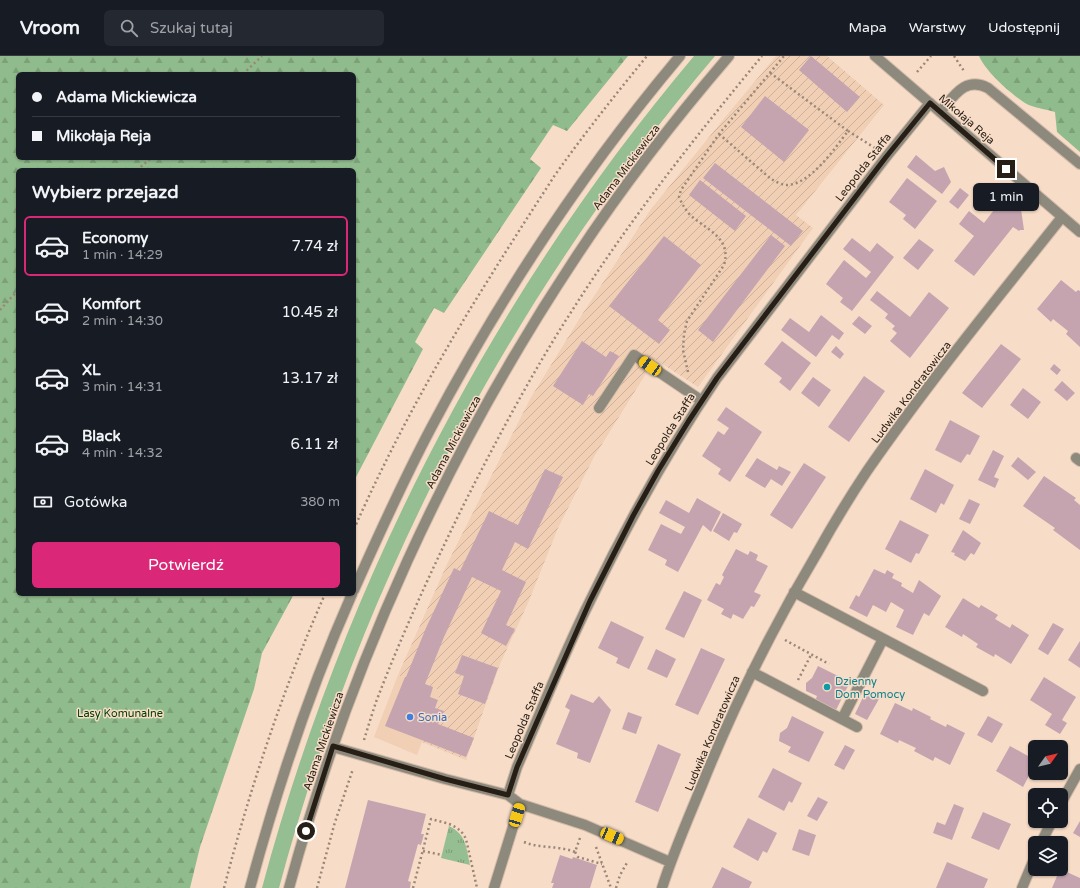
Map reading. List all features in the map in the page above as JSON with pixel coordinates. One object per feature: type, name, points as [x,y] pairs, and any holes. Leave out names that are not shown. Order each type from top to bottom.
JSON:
[{"type":"street","points":[[356,586],[401,487],[470,357],[527,264],[617,135],[680,56]]},
{"type":"street","name":"Adama Mickiewicza","points":[[289,888],[333,746],[371,647],[407,562],[450,473],[498,382],[557,286],[601,220],[664,136],[729,56]]},
{"type":"street","name":"Mikołaja Reja","points":[[875,56],[1080,232]]},
{"type":"street","points":[[940,112],[958,91],[965,86],[972,83],[982,85],[988,88],[1080,164]]},
{"type":"street","name":"Leopolda Staffa","points":[[508,795],[517,767],[590,601],[633,516],[658,471],[705,397],[886,157],[930,103]]},
{"type":"street","name":"Ludwika Kondratowicza","points":[[662,888],[670,862],[724,732],[752,672],[794,592],[851,496],[924,392],[1062,217]]},
{"type":"street","points":[[599,408],[634,355],[705,397]]},
{"type":"street","points":[[794,592],[983,691]]},
{"type":"street","points":[[250,888],[272,811],[299,729],[351,596]]},
{"type":"street","points":[[842,719],[883,638]]},
{"type":"street","points":[[752,672],[857,727]]},
{"type":"street","points":[[333,746],[445,779],[508,795],[520,804],[586,825],[670,862]]},
{"type":"street","points":[[1068,790],[1080,769]]},
{"type":"street","points":[[494,888],[520,804]]},
{"type":"street","points":[[1022,888],[1028,874]]},
{"type":"path","points":[[245,72],[262,56]]},
{"type":"path","points":[[356,525],[384,464],[465,316],[556,174],[606,105],[647,56]]},
{"type":"path","points":[[317,888],[335,822],[371,720],[375,704],[437,560],[483,466],[522,394],[574,307],[601,266],[697,136],[762,56]]},
{"type":"path","points":[[705,397],[700,387],[690,376],[686,365],[683,350],[684,334],[687,321],[724,265],[726,250],[719,238],[691,216],[683,207],[679,197],[681,190],[719,134],[769,72],[784,56]]},
{"type":"path","points":[[917,72],[931,56]]},
{"type":"path","points":[[769,72],[848,131],[886,157]]},
{"type":"path","points":[[719,134],[771,179],[779,184],[786,185],[803,179],[818,168],[829,157],[848,131]]},
{"type":"path","points":[[139,168],[148,160]]},
{"type":"path","points":[[0,310],[16,292]]},
{"type":"path","points":[[224,888],[240,825],[262,760],[291,679],[324,596]]},
{"type":"path","points":[[784,640],[829,664]]},
{"type":"path","points":[[791,692],[811,655]]},
{"type":"path","points":[[413,888],[431,819],[457,827],[464,835],[477,888]]},
{"type":"path","points":[[575,852],[586,825]]},
{"type":"path","points":[[586,825],[611,888]]},
{"type":"path","points":[[510,837],[533,846],[564,848],[575,852],[578,857],[602,864]]},
{"type":"path","points":[[616,888],[620,875],[636,847]]},
{"type":"path","points":[[423,851],[442,856]]},
{"type":"shaded area","points":[[776,56],[827,56],[884,105],[796,215],[813,228],[698,387],[655,359],[594,457],[558,528],[528,603],[500,664],[466,760],[422,742],[441,691],[398,675],[447,564],[530,399],[583,313],[651,209]]},
{"type":"shaded area","name":"Sonia","points":[[398,675],[441,691],[417,755],[374,737]]},
{"type":"green space","name":"Lasy Komunalne","points":[[0,56],[628,56],[567,131],[553,125],[530,159],[541,168],[444,313],[434,308],[415,342],[423,349],[356,477],[356,168],[16,168],[16,596],[293,596],[262,653],[254,689],[200,847],[190,888],[0,888]]},
{"type":"green space","points":[[694,56],[715,56],[641,149],[572,245],[509,345],[451,448],[399,554],[353,663],[313,774],[279,888],[262,888],[296,775],[335,664],[381,555],[433,448],[490,345],[553,244],[621,148]]},
{"type":"green space","points":[[979,56],[1080,56],[1080,152],[1057,132],[1055,112],[1032,106],[1019,99],[987,69]]},
{"type":"green space","points":[[449,826],[459,834],[465,842],[470,865],[441,858]]},
{"type":"building","points":[[811,56],[860,97],[847,112],[799,70]]},
{"type":"building","points":[[765,96],[809,130],[784,162],[741,127]]},
{"type":"building","points":[[916,155],[935,171],[944,167],[951,182],[942,194],[907,167]]},
{"type":"building","points":[[715,163],[803,231],[791,246],[703,178]]},
{"type":"building","points":[[907,178],[937,201],[915,229],[903,219],[906,215],[889,202]]},
{"type":"building","points":[[700,180],[746,216],[735,231],[689,195]]},
{"type":"building","points":[[960,188],[969,195],[958,209],[949,202]]},
{"type":"building","points":[[1003,198],[1017,210],[1021,209],[1024,230],[1019,231],[1013,227],[974,276],[954,261],[974,236],[959,224],[969,211],[984,223]]},
{"type":"building","points":[[771,235],[785,246],[713,342],[698,330]]},
{"type":"building","points":[[664,236],[701,265],[658,320],[670,330],[659,344],[609,306]]},
{"type":"building","points":[[852,238],[870,252],[877,243],[894,257],[852,311],[840,302],[843,298],[826,284],[844,260],[866,278],[871,272],[843,249]]},
{"type":"building","points":[[919,239],[934,250],[918,270],[903,258]]},
{"type":"building","points":[[1061,280],[1076,292],[1078,290],[1080,291],[1080,347],[1066,334],[1068,331],[1053,319],[1051,322],[1037,309]]},
{"type":"building","points":[[877,291],[910,317],[929,292],[949,308],[910,358],[890,341],[897,333],[892,329],[895,326],[885,318],[888,314],[870,300]]},
{"type":"building","points":[[821,315],[844,333],[839,340],[832,335],[816,357],[781,330],[790,318],[809,332]]},
{"type":"building","points":[[859,316],[872,326],[865,334],[852,324]]},
{"type":"building","points":[[582,341],[606,357],[610,351],[619,356],[593,396],[589,394],[583,405],[553,386]]},
{"type":"building","points":[[782,341],[811,363],[790,391],[779,382],[782,378],[764,364]]},
{"type":"building","points":[[1001,344],[1021,359],[982,408],[962,393]]},
{"type":"building","points":[[836,346],[844,354],[840,359],[831,352]]},
{"type":"building","points":[[1054,364],[1061,370],[1057,375],[1050,369]]},
{"type":"building","points":[[864,376],[885,391],[849,442],[828,427]]},
{"type":"building","points":[[813,377],[831,390],[819,407],[801,393]]},
{"type":"building","points":[[1062,381],[1075,393],[1067,401],[1054,390]]},
{"type":"building","points":[[1023,388],[1041,402],[1028,419],[1010,405]]},
{"type":"building","points":[[726,407],[762,432],[730,482],[718,474],[721,469],[702,456],[718,431],[724,435],[729,428],[717,420]]},
{"type":"building","points":[[950,420],[980,436],[970,455],[967,454],[961,463],[935,450]]},
{"type":"building","points":[[993,450],[1004,456],[994,477],[999,479],[995,488],[978,480]]},
{"type":"building","points":[[1018,457],[1036,472],[1028,480],[1011,466]]},
{"type":"building","points":[[757,458],[777,470],[779,466],[791,472],[782,486],[771,479],[765,488],[745,476]]},
{"type":"building","points":[[804,463],[826,477],[792,529],[770,515]]},
{"type":"building","points":[[545,469],[563,477],[528,549],[515,542],[502,570],[526,582],[506,625],[515,629],[506,646],[481,633],[501,591],[472,577],[444,637],[425,684],[433,687],[430,697],[438,700],[435,708],[444,711],[438,724],[474,738],[466,757],[385,726],[426,628],[454,568],[460,571],[489,511],[518,525]]},
{"type":"building","points":[[925,469],[954,485],[944,505],[941,503],[936,513],[910,499]]},
{"type":"building","points":[[1044,476],[1076,498],[1074,500],[1080,505],[1080,550],[1053,530],[1055,528],[1023,506]]},
{"type":"building","points":[[697,498],[721,512],[711,532],[703,525],[678,572],[665,565],[667,560],[648,550],[661,524],[681,534],[685,527],[659,513],[666,500],[689,513]]},
{"type":"building","points":[[969,499],[980,504],[970,524],[959,519]]},
{"type":"building","points":[[723,513],[742,524],[737,533],[734,532],[729,541],[713,531]]},
{"type":"building","points":[[900,520],[929,535],[919,554],[916,553],[911,563],[885,549]]},
{"type":"building","points":[[963,530],[981,543],[974,555],[971,553],[965,561],[954,555],[955,553],[951,552]]},
{"type":"building","points":[[736,549],[748,555],[750,551],[758,555],[756,560],[768,566],[754,592],[761,595],[754,607],[751,606],[743,619],[733,614],[731,619],[721,614],[724,609],[707,600],[716,583],[720,585],[724,577],[722,575]]},
{"type":"building","points":[[874,569],[885,574],[887,570],[894,574],[892,578],[902,583],[901,586],[913,593],[919,580],[941,596],[929,616],[924,613],[913,635],[896,627],[904,610],[891,602],[886,612],[873,605],[867,617],[849,608],[856,595],[859,597]]},
{"type":"building","points":[[684,591],[702,600],[684,638],[665,629]]},
{"type":"building","points":[[963,598],[979,608],[981,605],[998,615],[995,619],[1010,628],[1012,624],[1029,635],[1011,664],[995,654],[994,657],[976,647],[978,644],[963,634],[962,637],[945,627]]},
{"type":"building","points":[[611,621],[644,637],[629,669],[616,663],[618,658],[598,648]]},
{"type":"building","points":[[1053,623],[1064,629],[1048,655],[1038,649]]},
{"type":"building","points":[[1080,641],[1080,668],[1068,660]]},
{"type":"building","points":[[701,648],[725,659],[698,715],[675,705]]},
{"type":"building","points":[[656,649],[676,659],[667,678],[647,669]]},
{"type":"building","points":[[462,655],[498,668],[485,704],[458,694],[464,676],[455,673]]},
{"type":"building","name":"Dzienny Dom Pomocy","points":[[818,666],[850,682],[835,712],[815,701],[817,696],[806,691],[806,683],[812,678]]},
{"type":"building","points":[[1044,677],[1076,697],[1062,720],[1067,723],[1060,734],[1045,725],[1052,714],[1030,700]]},
{"type":"building","points":[[865,693],[879,699],[867,720],[855,714]]},
{"type":"building","points":[[571,694],[593,703],[599,696],[611,710],[590,763],[577,758],[578,753],[556,744],[570,710],[565,707]]},
{"type":"building","points":[[895,703],[912,711],[913,708],[946,727],[947,724],[965,733],[950,765],[935,757],[933,761],[914,751],[916,748],[899,740],[898,743],[880,734]]},
{"type":"building","points":[[628,712],[642,717],[636,734],[622,729]]},
{"type":"building","points":[[792,716],[824,732],[809,762],[788,752],[791,747],[779,741],[780,733],[787,728]]},
{"type":"building","points":[[988,716],[1003,724],[992,743],[977,735]]},
{"type":"building","points":[[658,744],[681,754],[658,812],[635,802]]},
{"type":"building","points":[[845,745],[855,750],[844,770],[834,765]]},
{"type":"building","points":[[1010,746],[1028,756],[1028,778],[1023,787],[996,771]]},
{"type":"building","points":[[773,768],[802,783],[792,803],[789,801],[784,811],[758,797]]},
{"type":"building","points":[[818,797],[828,802],[817,821],[807,816]]},
{"type":"building","points":[[368,800],[426,814],[421,834],[424,834],[421,845],[418,844],[408,881],[411,882],[410,888],[345,888]]},
{"type":"building","points":[[954,804],[964,808],[952,840],[933,833],[937,822],[945,825]]},
{"type":"building","points":[[983,812],[1011,824],[999,850],[971,838]]},
{"type":"building","points":[[748,818],[777,833],[767,853],[763,851],[758,861],[733,847]]},
{"type":"building","points":[[1080,821],[1080,837],[1073,833]]},
{"type":"building","points":[[799,829],[816,835],[809,856],[792,850]]},
{"type":"building","points":[[560,855],[572,859],[573,857],[597,865],[590,888],[552,888],[554,883],[551,883]]},
{"type":"building","points":[[947,862],[988,879],[984,888],[936,888]]},
{"type":"building","points":[[722,867],[752,882],[749,888],[712,888]]},
{"type":"building","points":[[1068,873],[1080,878],[1080,888],[1052,888],[1057,876],[1068,876]]},
{"type":"place","name":"Dzienny Dom Pomocy","points":[[827,687]]},
{"type":"place","name":"Sonia","points":[[410,717]]},
{"type":"route","points":[[306,831],[333,746],[445,779],[508,795],[517,767],[571,642],[633,516],[658,471],[717,378],[886,157],[930,103],[1006,169]]}]
